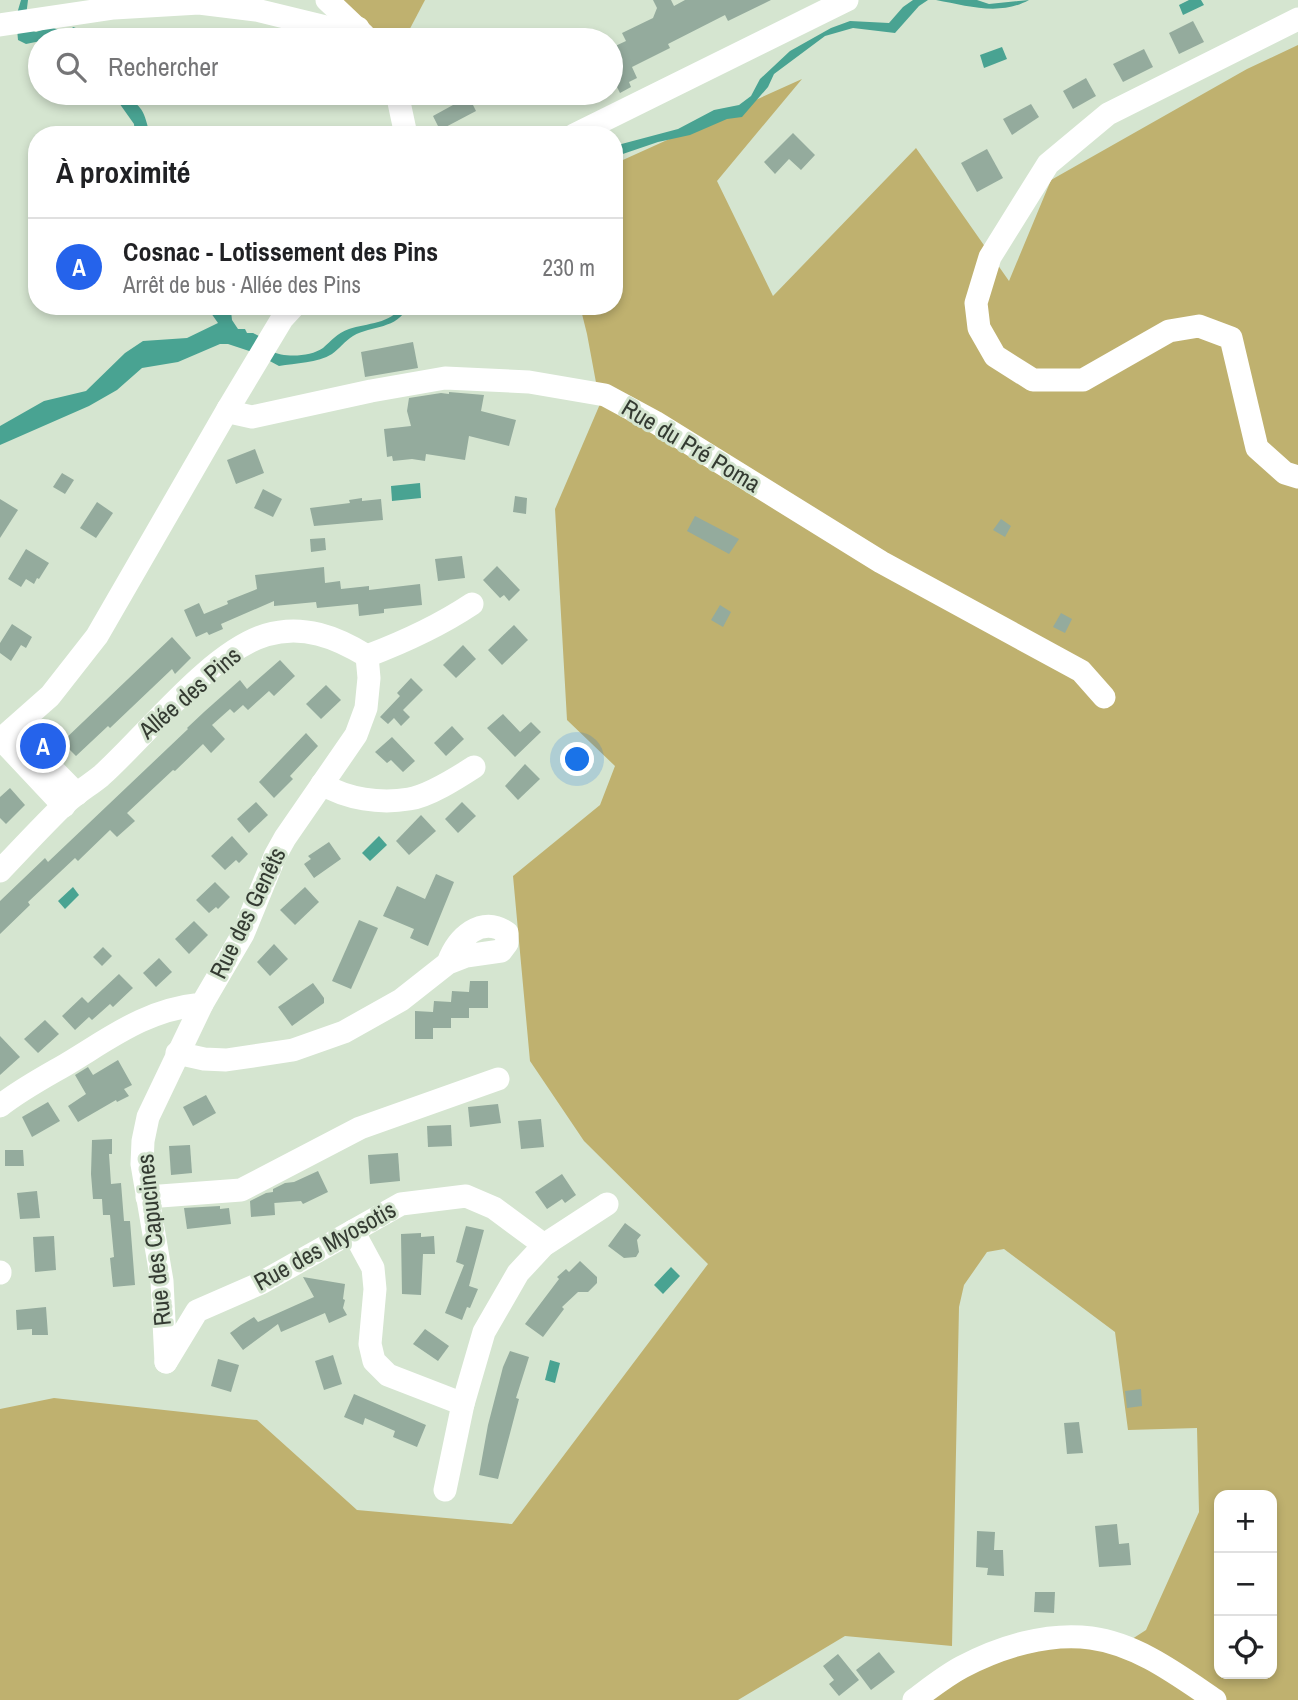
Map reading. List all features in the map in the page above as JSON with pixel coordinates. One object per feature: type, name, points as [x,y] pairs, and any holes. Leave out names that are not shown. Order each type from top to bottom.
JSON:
[{"type":"street","points":[[327,0],[357,28]]},
{"type":"street","points":[[592,126],[847,0]]},
{"type":"street","points":[[13,24],[114,8],[199,3],[256,10],[330,28]]},
{"type":"street","points":[[1298,19],[1108,114],[1048,164],[990,257],[976,303],[979,328],[995,356],[1033,380],[1083,380],[1169,331],[1199,326],[1231,338],[1257,448],[1285,473],[1298,477]]},
{"type":"street","points":[[400,105],[404,126]]},
{"type":"street","points":[[70,800],[5,736],[50,696],[97,636],[228,409],[286,315]]},
{"type":"street","name":"Rue du Pré Poma","points":[[228,409],[252,418],[371,391],[445,378],[528,382],[605,395],[656,422],[881,562],[1081,671],[1104,697]]},
{"type":"street","points":[[367,656],[416,636],[472,604]]},
{"type":"street","name":"Allée des Pins","points":[[0,870],[70,800],[101,775],[200,679],[240,647],[265,635],[290,630],[312,632],[349,644],[367,656]]},
{"type":"street","name":"Rue des Genêts","points":[[0,1106],[20,1091],[135,1022],[179,1006],[202,1004],[243,934],[280,847],[356,735],[366,708],[369,678],[367,656]]},
{"type":"street","points":[[322,784],[336,792],[370,800],[411,799],[474,768]]},
{"type":"street","points":[[177,1053],[204,1059],[226,1060],[293,1050],[344,1032],[378,1013],[401,1000],[448,963]]},
{"type":"street","name":"Rue des Capucines","points":[[166,1362],[162,1281],[142,1164],[143,1140],[148,1117],[202,1004]]},
{"type":"street","points":[[147,1197],[241,1190],[360,1128],[498,1079]]},
{"type":"street","name":"Rue des Myosotis","points":[[166,1362],[197,1311],[261,1283],[401,1204],[466,1196],[494,1208],[544,1245]]},
{"type":"street","points":[[445,1490],[463,1404],[484,1332],[518,1273],[544,1245],[607,1204]]},
{"type":"street","points":[[353,1231],[373,1268],[375,1289],[370,1344],[374,1361],[388,1375],[463,1404]]},
{"type":"street","points":[[914,1700],[962,1667],[1009,1647],[1044,1638],[1091,1638],[1129,1649],[1171,1670],[1215,1700]]},
{"type":"shaded area","points":[[338,0],[425,0],[410,28],[365,28]]},
{"type":"shaded area","points":[[1298,45],[1298,1700],[931,1700],[979,1670],[1013,1656],[1050,1647],[1070,1646],[1112,1652],[1146,1630],[1199,1512],[1197,1428],[1128,1430],[1115,1332],[1004,1249],[987,1252],[964,1285],[959,1307],[952,1646],[845,1636],[738,1700],[0,1700],[0,1409],[54,1398],[257,1420],[357,1510],[512,1524],[708,1264],[584,1141],[530,1061],[513,876],[600,805],[615,766],[567,720],[555,509],[600,404],[582,315],[623,315],[623,160],[802,79],[717,181],[773,296],[916,148],[1009,281],[1051,180],[1247,69]]},
{"type":"water","points":[[21,0],[28,0],[26,16],[30,28],[28,28],[28,44],[18,40],[16,17]]},
{"type":"water","points":[[913,0],[928,0],[919,6],[895,33],[853,28],[825,36],[774,74],[768,87],[742,117],[727,119],[690,135],[623,154],[623,144],[678,129],[714,110],[739,105],[751,96],[760,79],[790,51],[831,28],[850,21],[889,23]]},
{"type":"water","points":[[936,0],[977,0],[989,4],[1029,0],[1007,8],[995,9]]},
{"type":"water","points":[[1189,0],[1201,0],[1204,5],[1183,15],[1179,5]]},
{"type":"water","points":[[1002,47],[1007,59],[984,68],[980,55]]},
{"type":"water","points":[[121,105],[137,105],[144,113],[148,126],[134,124]]},
{"type":"water","points":[[212,315],[231,315],[238,329],[245,329],[247,333],[261,337],[258,354],[220,344],[178,362],[142,368],[117,390],[89,406],[0,445],[0,426],[44,401],[86,391],[125,353],[143,341],[187,338],[218,323]]},
{"type":"water","points":[[402,315],[391,323],[353,336],[326,357],[279,366],[266,359],[271,351],[297,356],[318,351],[334,337],[349,329]]},
{"type":"water","points":[[420,483],[421,498],[392,501],[391,486]]},
{"type":"water","points":[[379,836],[387,845],[370,861],[362,853]]},
{"type":"water","points":[[73,887],[79,895],[65,909],[58,901]]},
{"type":"water","points":[[671,1267],[680,1276],[663,1294],[654,1285]]},
{"type":"water","points":[[550,1360],[560,1363],[555,1383],[545,1380]]},
{"type":"building","points":[[653,0],[671,0],[674,6],[685,0],[771,0],[728,21],[725,15],[668,44],[670,48],[632,67],[637,78],[629,82],[631,87],[623,91],[623,42],[626,41],[623,33],[653,18],[657,8]]},
{"type":"building","points":[[1193,21],[1204,42],[1179,54],[1169,33]]},
{"type":"building","points":[[1144,49],[1153,67],[1123,82],[1113,64]]},
{"type":"building","points":[[1086,78],[1096,96],[1073,109],[1063,91]]},
{"type":"building","points":[[1031,104],[1039,117],[1012,135],[1003,119]]},
{"type":"building","points":[[453,105],[473,105],[476,111],[448,126],[438,126],[433,116]]},
{"type":"building","points":[[793,133],[815,155],[801,170],[789,159],[775,174],[764,162]]},
{"type":"building","points":[[987,149],[1003,178],[977,192],[961,163]]},
{"type":"building","points":[[413,342],[418,368],[365,377],[361,352]]},
{"type":"building","points":[[449,392],[484,395],[481,411],[516,420],[509,446],[469,436],[465,460],[426,454],[425,461],[393,461],[392,456],[387,457],[384,429],[411,426],[407,411],[409,398]]},
{"type":"building","points":[[255,449],[264,473],[236,484],[227,460]]},
{"type":"building","points":[[62,473],[74,480],[65,494],[53,487]]},
{"type":"building","points":[[263,489],[282,499],[273,517],[254,508]]},
{"type":"building","points":[[515,496],[527,498],[526,514],[513,512]]},
{"type":"building","points":[[362,498],[362,501],[381,499],[383,520],[314,526],[310,508],[350,503],[349,500]]},
{"type":"building","points":[[0,499],[18,510],[0,538]]},
{"type":"building","points":[[97,502],[113,513],[96,538],[80,528]]},
{"type":"building","points":[[695,516],[739,539],[729,554],[687,531]]},
{"type":"building","points":[[1001,519],[1011,526],[1005,537],[993,530]]},
{"type":"building","points":[[325,538],[326,550],[311,552],[310,539]]},
{"type":"building","points":[[26,549],[49,563],[34,584],[26,579],[21,587],[8,579]]},
{"type":"building","points":[[462,556],[465,578],[438,581],[435,559]]},
{"type":"building","points":[[497,566],[520,590],[509,601],[504,595],[500,598],[483,580]]},
{"type":"building","points":[[324,567],[325,583],[340,581],[341,589],[369,586],[369,590],[420,584],[422,605],[384,609],[384,613],[359,616],[358,604],[317,608],[316,602],[274,606],[274,601],[221,624],[223,629],[196,637],[184,610],[199,603],[204,614],[228,604],[227,601],[257,589],[255,575]]},
{"type":"building","points":[[720,605],[731,612],[723,627],[711,620]]},
{"type":"building","points":[[1061,613],[1072,619],[1065,633],[1053,627]]},
{"type":"building","points":[[12,624],[32,637],[26,648],[21,645],[11,661],[0,653],[0,643]]},
{"type":"building","points":[[514,625],[528,640],[502,665],[488,650]]},
{"type":"building","points":[[172,637],[191,658],[175,674],[172,669],[76,756],[62,742]]},
{"type":"building","points":[[463,645],[476,659],[456,678],[443,665]]},
{"type":"building","points":[[280,660],[295,676],[274,696],[269,691],[248,710],[243,705],[234,713],[230,709],[212,725],[225,739],[211,753],[203,744],[127,813],[135,821],[117,837],[110,830],[78,861],[75,858],[28,902],[30,905],[0,934],[0,901],[45,858],[48,862],[240,680],[247,689]]},
{"type":"building","points":[[411,678],[423,690],[403,710],[410,717],[401,726],[394,718],[388,724],[380,717],[400,696],[397,693]]},
{"type":"building","points":[[326,685],[341,700],[321,719],[306,704]]},
{"type":"building","points":[[503,714],[520,732],[531,722],[541,732],[515,757],[487,728]]},
{"type":"building","points":[[452,726],[464,739],[446,756],[434,743]]},
{"type":"building","points":[[306,733],[318,746],[290,776],[293,779],[274,798],[259,782]]},
{"type":"building","points":[[392,737],[415,761],[403,772],[391,760],[387,763],[375,752]]},
{"type":"building","points":[[525,764],[540,779],[518,800],[505,786]]},
{"type":"building","points":[[10,788],[25,805],[6,824],[0,818],[0,797]]},
{"type":"building","points":[[256,802],[268,815],[249,833],[237,819]]},
{"type":"building","points":[[462,802],[476,816],[458,833],[445,819]]},
{"type":"building","points":[[421,815],[436,831],[409,855],[396,841]]},
{"type":"building","points":[[232,836],[248,854],[239,863],[236,860],[225,870],[211,856]]},
{"type":"building","points":[[329,842],[341,859],[314,878],[304,864],[311,859],[308,856]]},
{"type":"building","points":[[436,874],[454,882],[428,946],[410,938],[414,929],[383,916],[397,886],[425,899]]},
{"type":"building","points":[[215,882],[230,897],[218,909],[216,907],[209,913],[196,900]]},
{"type":"building","points":[[305,887],[319,902],[295,925],[280,910]]},
{"type":"building","points":[[359,920],[378,928],[351,989],[332,981]]},
{"type":"building","points":[[194,921],[208,935],[189,954],[175,939]]},
{"type":"building","points":[[274,944],[288,959],[270,976],[257,962]]},
{"type":"building","points":[[103,947],[112,956],[102,966],[93,957]]},
{"type":"building","points":[[159,958],[172,972],[156,987],[143,973]]},
{"type":"building","points":[[119,974],[133,988],[113,1007],[110,1004],[92,1020],[89,1017],[75,1030],[62,1016],[82,997],[88,1003]]},
{"type":"building","points":[[470,981],[488,981],[488,1008],[469,1008],[469,1018],[451,1018],[451,1028],[433,1028],[433,1039],[415,1039],[415,1011],[433,1012],[434,1001],[451,1002],[452,991],[469,992]]},
{"type":"building","points":[[313,983],[324,998],[324,1003],[292,1026],[278,1007]]},
{"type":"building","points":[[45,1020],[59,1034],[38,1053],[24,1039]]},
{"type":"building","points":[[0,1036],[20,1057],[0,1075]]},
{"type":"building","points":[[118,1060],[132,1085],[124,1089],[129,1096],[117,1102],[116,1100],[78,1122],[68,1106],[86,1094],[75,1075],[88,1067],[93,1075]]},
{"type":"building","points":[[206,1095],[216,1113],[193,1126],[183,1107]]},
{"type":"building","points":[[48,1102],[60,1121],[32,1137],[22,1117]]},
{"type":"building","points":[[498,1104],[501,1123],[470,1127],[468,1107]]},
{"type":"building","points":[[541,1119],[544,1147],[521,1149],[518,1121]]},
{"type":"building","points":[[451,1125],[452,1146],[428,1147],[427,1126]]},
{"type":"building","points":[[112,1139],[112,1154],[109,1154],[111,1184],[121,1183],[124,1221],[130,1221],[135,1285],[113,1287],[110,1258],[114,1257],[110,1215],[103,1215],[102,1199],[93,1199],[91,1174],[92,1140]]},
{"type":"building","points":[[190,1145],[192,1173],[171,1175],[169,1146]]},
{"type":"building","points":[[5,1150],[23,1150],[24,1166],[5,1166]]},
{"type":"building","points":[[398,1153],[400,1181],[370,1184],[368,1155]]},
{"type":"building","points":[[318,1171],[328,1192],[303,1204],[301,1201],[274,1203],[275,1215],[251,1217],[250,1201],[273,1192],[273,1189],[285,1183],[294,1182]]},
{"type":"building","points":[[562,1174],[576,1195],[565,1203],[562,1199],[547,1209],[535,1192]]},
{"type":"building","points":[[37,1191],[40,1218],[20,1219],[17,1193]]},
{"type":"building","points":[[220,1206],[220,1209],[229,1208],[231,1224],[187,1229],[184,1208]]},
{"type":"building","points":[[625,1223],[641,1235],[637,1240],[639,1252],[636,1257],[624,1258],[608,1246]]},
{"type":"building","points":[[466,1226],[484,1230],[469,1286],[478,1289],[462,1320],[445,1313],[464,1265],[456,1262]]},
{"type":"building","points":[[421,1233],[421,1237],[434,1236],[435,1254],[423,1254],[421,1295],[402,1294],[401,1234]]},
{"type":"building","points":[[54,1236],[56,1270],[35,1272],[33,1237]]},
{"type":"building","points":[[580,1261],[597,1277],[597,1283],[588,1292],[578,1292],[562,1307],[564,1309],[543,1337],[525,1324],[559,1279],[557,1277],[566,1269],[569,1272]]},
{"type":"building","points":[[303,1277],[345,1284],[343,1308],[347,1315],[329,1323],[325,1313],[281,1332],[278,1324],[243,1350],[230,1333],[254,1317],[258,1322],[314,1297]]},
{"type":"building","points":[[46,1307],[48,1335],[32,1335],[32,1329],[17,1330],[16,1310]]},
{"type":"building","points":[[425,1329],[449,1346],[438,1361],[413,1344]]},
{"type":"building","points":[[510,1351],[529,1357],[516,1398],[519,1399],[498,1479],[479,1475],[488,1425],[503,1367]]},
{"type":"building","points":[[333,1355],[342,1384],[324,1390],[315,1361]]},
{"type":"building","points":[[218,1359],[239,1365],[231,1392],[211,1386]]},
{"type":"building","points":[[1141,1389],[1142,1406],[1127,1408],[1125,1391]]},
{"type":"building","points":[[354,1394],[426,1425],[417,1447],[393,1437],[395,1431],[365,1418],[363,1425],[344,1417]]},
{"type":"building","points":[[1079,1422],[1083,1453],[1067,1454],[1064,1423]]},
{"type":"building","points":[[1117,1524],[1119,1544],[1129,1543],[1131,1565],[1099,1567],[1095,1526]]},
{"type":"building","points":[[977,1531],[995,1532],[994,1550],[1003,1550],[1004,1576],[987,1575],[988,1568],[976,1567]]},
{"type":"building","points":[[1035,1592],[1055,1592],[1054,1613],[1034,1612]]},
{"type":"building","points":[[879,1652],[895,1672],[871,1690],[856,1670]]},
{"type":"building","points":[[838,1654],[859,1680],[839,1696],[829,1684],[834,1680],[823,1666]]},
{"type":"place","name":"Cosnac - Lotissement des Pins","points":[[43,746]]}]
